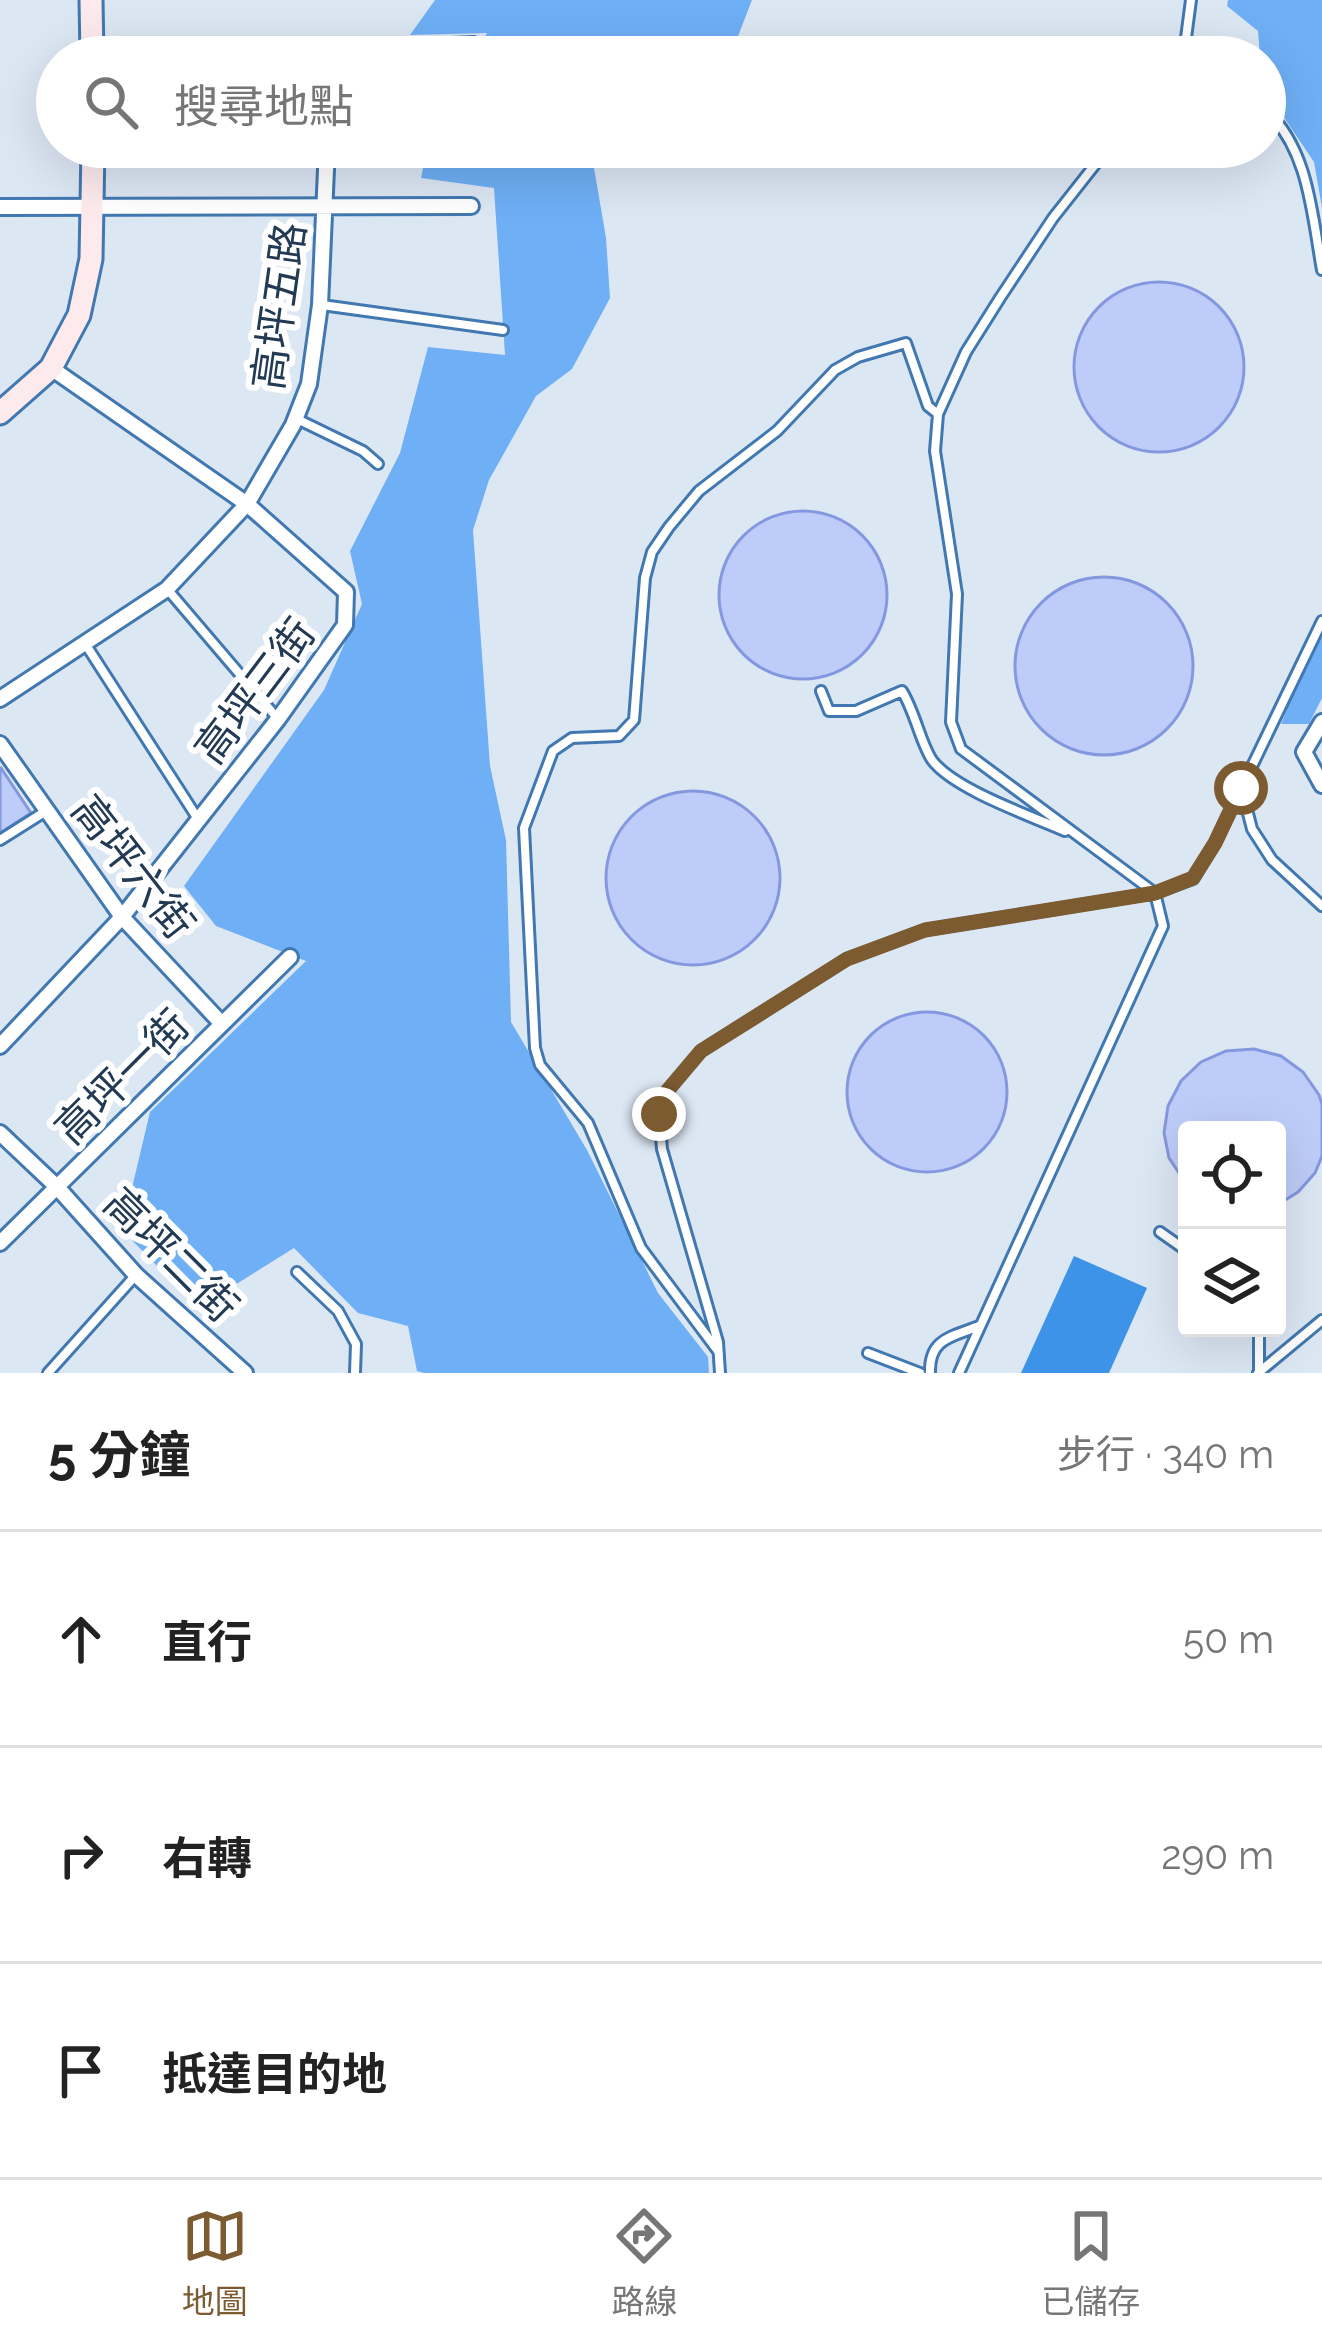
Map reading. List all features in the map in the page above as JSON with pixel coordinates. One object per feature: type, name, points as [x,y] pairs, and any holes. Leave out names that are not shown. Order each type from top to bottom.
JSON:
[{"type":"street","points":[[91,0],[92,36]]},
{"type":"street","points":[[0,413],[51,368],[80,315],[91,259],[93,168]]},
{"type":"street","name":"高坪五路","points":[[0,699],[167,589],[248,504],[309,384],[320,305],[327,168]]},
{"type":"street","points":[[0,207],[471,206]]},
{"type":"street","name":"高坪三街","points":[[0,1046],[122,917],[345,625],[346,592],[248,504],[51,368]]},
{"type":"street","points":[[1322,722],[1304,752],[1322,785]]},
{"type":"street","name":"高坪六街","points":[[0,744],[122,917],[222,1024]]},
{"type":"street","name":"高坪一街","points":[[0,1243],[290,957]]},
{"type":"street","name":"高坪二街","points":[[0,1132],[136,1275],[245,1373]]},
{"type":"lane","points":[[1188,36],[1191,0]]},
{"type":"lane","points":[[1286,135],[1301,160],[1322,270]]},
{"type":"lane","points":[[958,1373],[1162,926],[1155,893],[961,748],[951,722],[956,594],[935,451],[938,414],[966,352],[1053,218],[1092,168]]},
{"type":"lane","points":[[320,305],[502,330]]},
{"type":"lane","points":[[719,1352],[641,1248],[588,1123],[540,1065],[535,1048],[524,828],[553,751],[572,738],[619,736],[634,720],[645,578],[652,551],[699,491],[777,431],[835,370],[858,357],[906,343],[928,406],[938,414]]},
{"type":"lane","points":[[295,419],[362,451],[378,464]]},
{"type":"lane","points":[[167,589],[278,718]]},
{"type":"lane","points":[[720,1373],[718,1342],[662,1149],[659,1114],[668,1090],[701,1051],[847,959],[925,930],[1155,893],[1193,878],[1215,843],[1322,621]]},
{"type":"lane","points":[[86,645],[199,820]]},
{"type":"lane","points":[[821,691],[830,711],[856,711],[902,691],[932,760],[960,784],[1082,839]]},
{"type":"lane","points":[[1241,788],[1252,829],[1272,860],[1322,906]]},
{"type":"lane","points":[[0,840],[46,811]]},
{"type":"lane","points":[[1160,1232],[1178,1245]]},
{"type":"lane","points":[[297,1272],[338,1311],[356,1344],[355,1373]]},
{"type":"lane","points":[[48,1373],[136,1275]]},
{"type":"lane","points":[[1258,1373],[1322,1321]]},
{"type":"lane","points":[[930,1373],[930,1359],[939,1342],[980,1325]]},
{"type":"lane","points":[[1258,1337],[1258,1373]]},
{"type":"lane","points":[[868,1353],[920,1373]]},
{"type":"shaded area","points":[[435,0],[752,0],[738,36],[410,35]]},
{"type":"shaded area","points":[[1228,0],[1322,0],[1322,208],[1314,162],[1286,120],[1286,36],[1258,36],[1227,6]]},
{"type":"shaded area","points":[[423,168],[594,168],[610,298],[572,369],[536,396],[489,480],[473,530],[490,766],[506,840],[511,1022],[587,1150],[658,1293],[708,1357],[709,1373],[424,1373],[417,1371],[408,1326],[358,1313],[294,1248],[198,1308],[122,1230],[150,1112],[306,961],[216,926],[184,886],[324,690],[362,604],[350,551],[400,453],[428,347],[505,355],[494,188],[421,178]]},
{"type":"shaded area","points":[[1322,621],[1322,698],[1309,724],[1281,724]]},
{"type":"shaded area","points":[[1074,1256],[1147,1288],[1109,1373],[1021,1373]]},
{"type":"building","points":[[1159,282],[1191,289],[1219,307],[1237,335],[1244,367],[1237,399],[1219,427],[1191,445],[1159,452],[1127,445],[1099,427],[1081,399],[1074,367],[1081,335],[1099,307],[1127,289]]},
{"type":"building","points":[[803,511],[835,518],[862,536],[880,563],[887,595],[880,627],[862,654],[835,672],[803,679],[771,672],[744,654],[726,627],[719,595],[726,563],[744,536],[771,518]]},
{"type":"building","points":[[1104,577],[1138,584],[1167,603],[1186,632],[1193,666],[1186,700],[1167,729],[1138,748],[1104,755],[1070,748],[1041,729],[1022,700],[1015,666],[1022,632],[1041,603],[1070,584]]},
{"type":"building","points":[[0,769],[31,813],[0,833]]},
{"type":"building","points":[[693,791],[726,798],[754,817],[773,845],[780,878],[773,911],[754,939],[726,958],[693,965],[660,958],[632,939],[613,911],[606,878],[613,845],[632,817],[660,798]]},
{"type":"building","points":[[927,1012],[958,1018],[984,1035],[1001,1061],[1007,1092],[1001,1123],[984,1149],[958,1166],[927,1172],[896,1166],[870,1149],[853,1123],[847,1092],[853,1061],[870,1035],[896,1018]]},
{"type":"building","points":[[1254,1049],[1281,1056],[1303,1072],[1319,1095],[1322,1156],[1315,1173],[1286,1199],[1286,1121],[1178,1121],[1178,1172],[1169,1158],[1164,1133],[1168,1106],[1181,1081],[1201,1062],[1226,1051]]},
{"type":"route","points":[[659,1114],[668,1090],[701,1051],[847,959],[925,930],[1155,893],[1193,878],[1241,788]]}]
